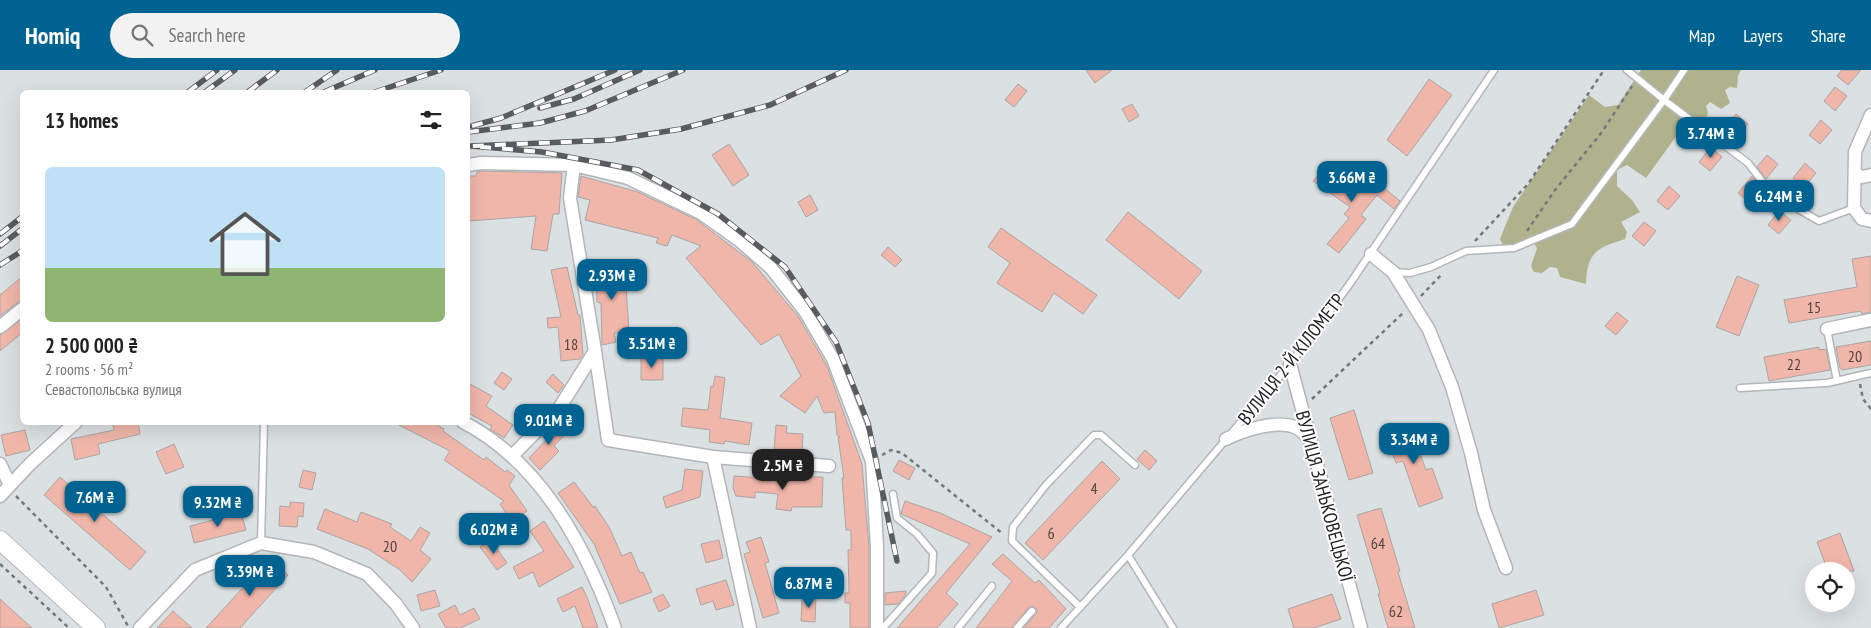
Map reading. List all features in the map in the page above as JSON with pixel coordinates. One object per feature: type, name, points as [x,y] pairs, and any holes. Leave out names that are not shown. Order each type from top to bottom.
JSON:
[{"type":"main road","points":[[0,540],[96,628]]},
{"type":"street","points":[[1871,115],[1855,152],[1854,208],[1862,219],[1871,222]]},
{"type":"street","points":[[470,165],[481,163],[574,166],[628,178],[701,213],[740,240],[771,268],[805,311],[833,359],[872,461],[877,547],[877,628]]},
{"type":"street","points":[[574,166],[570,198],[608,440],[713,457],[829,466]]},
{"type":"street","points":[[1855,174],[1862,177],[1871,175]]},
{"type":"street","points":[[1371,254],[1393,272],[1429,330],[1452,387],[1472,453],[1484,510],[1506,568]]},
{"type":"street","points":[[0,327],[20,311]]},
{"type":"street","points":[[1827,329],[1871,320]]},
{"type":"street","points":[[512,456],[560,407],[595,351]]},
{"type":"street","name":"ВУЛИЦЯ ЗАНЬКОВЕЦЬКОЇ","points":[[1290,364],[1361,628]]},
{"type":"street","points":[[6,492],[73,425]]},
{"type":"street","points":[[469,425],[512,456],[542,490],[573,533],[598,581],[615,628]]},
{"type":"street","points":[[1226,439],[1240,432],[1283,425],[1296,427],[1310,440]]},
{"type":"street","points":[[713,457],[750,628]]},
{"type":"street","points":[[0,464],[6,492]]},
{"type":"street","points":[[140,628],[195,570],[261,543],[314,552],[367,574],[396,604],[413,628]]},
{"type":"lane","name":"ВУЛИЦЯ 2-Й КІЛОМЕТР","points":[[1061,628],[1128,556],[1290,364],[1371,254],[1494,70]]},
{"type":"lane","points":[[1627,70],[1748,163],[1772,194],[1820,221],[1854,208]]},
{"type":"lane","points":[[1393,272],[1410,273],[1431,267],[1466,251],[1511,249],[1572,224],[1684,70]]},
{"type":"lane","points":[[1827,329],[1837,381]]},
{"type":"lane","points":[[1740,388],[1837,381],[1871,373]]},
{"type":"lane","points":[[261,543],[264,425]]},
{"type":"lane","points":[[1080,607],[1012,542],[1012,527],[1046,485],[1094,435],[1101,434],[1135,466]]},
{"type":"lane","points":[[883,628],[932,573],[933,553],[916,534],[897,518],[893,494]]},
{"type":"lane","points":[[1128,556],[1173,628]]},
{"type":"lane","points":[[958,628],[992,586]]},
{"type":"lane","points":[[1017,628],[1032,611]]},
{"type":"path","points":[[1511,249],[1529,229],[1555,190],[1602,132],[1637,79]]},
{"type":"path","points":[[1858,376],[1863,399],[1871,409]]},
{"type":"path","points":[[872,461],[891,450],[902,453],[1012,542]]},
{"type":"path","points":[[6,492],[16,496],[106,587],[129,628]]},
{"type":"path","points":[[0,564],[69,628]]},
{"type":"green space","points":[[1641,70],[1741,70],[1738,76],[1737,88],[1730,87],[1725,90],[1730,103],[1721,109],[1710,102],[1706,106],[1708,113],[1706,119],[1688,120],[1646,178],[1627,165],[1617,170],[1617,186],[1632,200],[1640,212],[1621,222],[1627,232],[1625,239],[1607,245],[1591,258],[1586,284],[1560,277],[1557,268],[1550,267],[1542,273],[1534,272],[1531,266],[1537,248],[1530,236],[1521,242],[1511,245],[1503,245],[1500,239],[1513,207],[1589,95],[1605,107],[1618,105]]},
{"type":"building","points":[[1086,70],[1112,70],[1095,83]]},
{"type":"building","points":[[1842,70],[1861,70],[1848,85],[1837,76]]},
{"type":"building","points":[[1429,79],[1452,95],[1407,156],[1387,140]]},
{"type":"building","points":[[1018,84],[1027,91],[1014,107],[1005,100]]},
{"type":"building","points":[[1835,87],[1847,96],[1835,111],[1824,101]]},
{"type":"building","points":[[1132,104],[1139,116],[1129,122],[1122,109]]},
{"type":"building","points":[[1736,114],[1748,124],[1736,138],[1724,129]]},
{"type":"building","points":[[1821,120],[1832,130],[1820,144],[1809,135]]},
{"type":"building","points":[[729,144],[749,175],[733,186],[712,155]]},
{"type":"building","points":[[1711,147],[1722,157],[1710,171],[1699,162]]},
{"type":"building","points":[[1767,155],[1778,164],[1766,179],[1757,167]]},
{"type":"building","points":[[1805,163],[1816,173],[1804,187],[1793,178]]},
{"type":"building","points":[[1326,166],[1361,193],[1373,179],[1400,201],[1394,209],[1377,195],[1361,215],[1366,219],[1339,253],[1327,244],[1349,218],[1344,214],[1350,207],[1313,181]]},
{"type":"building","points":[[477,172],[562,173],[559,214],[553,214],[547,251],[531,249],[536,216],[470,221],[470,176],[476,176]]},
{"type":"building","points":[[581,176],[638,192],[697,220],[752,262],[798,316],[827,366],[862,464],[869,547],[869,628],[850,628],[850,603],[845,603],[845,593],[849,593],[848,550],[851,550],[851,530],[846,530],[842,478],[844,478],[838,437],[840,437],[837,435],[835,412],[824,413],[817,396],[805,413],[780,396],[801,376],[779,334],[761,345],[686,258],[701,246],[672,235],[667,246],[656,243],[658,238],[585,220],[590,200],[578,197]]},
{"type":"building","points":[[1752,176],[1761,188],[1749,202],[1738,193]]},
{"type":"building","points":[[1669,186],[1680,196],[1668,210],[1657,201]]},
{"type":"building","points":[[810,195],[818,210],[806,217],[798,202]]},
{"type":"building","points":[[1779,211],[1791,220],[1779,234],[1768,225]]},
{"type":"building","points":[[1128,212],[1202,271],[1179,299],[1106,240]]},
{"type":"building","points":[[1644,222],[1656,231],[1644,246],[1632,236]]},
{"type":"building","points":[[1001,228],[1097,295],[1083,314],[1054,293],[1042,312],[997,283],[1010,263],[988,247]]},
{"type":"building","points":[[888,247],[902,260],[895,267],[881,255]]},
{"type":"building","points":[[1871,256],[1871,312],[1862,314],[1861,311],[1789,323],[1784,300],[1857,287],[1852,259]]},
{"type":"building","points":[[617,264],[618,271],[625,271],[629,332],[614,333],[616,342],[602,345],[601,303],[597,302],[596,265]]},
{"type":"building","points":[[567,267],[578,315],[580,315],[583,355],[580,359],[561,361],[558,327],[548,328],[547,318],[561,317],[551,270]]},
{"type":"building","points":[[1737,276],[1759,285],[1739,336],[1716,327]]},
{"type":"building","points":[[20,279],[20,302],[0,316],[0,295]]},
{"type":"building","points":[[1617,312],[1628,321],[1616,335],[1605,326]]},
{"type":"building","points":[[20,320],[20,335],[0,351],[0,335]]},
{"type":"building","points":[[1871,341],[1871,365],[1842,370],[1840,368],[1836,347]]},
{"type":"building","points":[[1819,347],[1819,350],[1826,349],[1830,370],[1769,381],[1764,357]]},
{"type":"building","points":[[641,357],[663,358],[663,380],[641,380]]},
{"type":"building","points":[[502,372],[512,379],[504,390],[494,383]]},
{"type":"building","points":[[553,374],[564,385],[558,393],[546,382]]},
{"type":"building","points":[[715,376],[725,378],[720,418],[752,423],[749,445],[725,441],[724,444],[709,442],[710,430],[681,426],[683,408],[708,410],[711,386],[713,387]]},
{"type":"building","points":[[470,384],[492,396],[486,406],[513,425],[504,438],[490,429],[492,426],[470,414]]},
{"type":"building","points":[[1354,410],[1373,473],[1349,480],[1330,418]]},
{"type":"building","points":[[560,420],[570,429],[554,446],[559,451],[540,470],[529,458],[551,435],[548,432]]},
{"type":"building","points":[[1409,424],[1426,470],[1432,468],[1443,498],[1419,507],[1403,461],[1396,463],[1385,433]]},
{"type":"building","points":[[113,425],[138,425],[140,434],[98,444],[100,454],[75,460],[71,439],[114,430]]},
{"type":"building","points":[[399,425],[437,425],[484,460],[486,457],[505,472],[507,470],[515,476],[509,485],[527,511],[512,522],[500,504],[504,501],[444,460],[450,451]]},
{"type":"building","points":[[776,425],[787,426],[786,433],[803,434],[802,452],[774,450]]},
{"type":"building","points":[[25,430],[30,450],[6,456],[1,435]]},
{"type":"building","points":[[174,444],[184,467],[166,474],[156,452]]},
{"type":"building","points":[[1145,450],[1157,461],[1149,470],[1137,459]]},
{"type":"building","points":[[899,460],[915,468],[909,480],[893,471]]},
{"type":"building","points":[[1102,461],[1120,479],[1043,560],[1025,543]]},
{"type":"building","points":[[685,469],[703,471],[700,497],[666,508],[663,497],[682,490]]},
{"type":"building","points":[[303,470],[316,473],[312,490],[299,487]]},
{"type":"building","points":[[734,476],[806,481],[806,477],[823,477],[822,507],[792,507],[791,511],[776,509],[778,494],[755,492],[755,498],[736,496],[733,488]]},
{"type":"building","points":[[60,477],[146,552],[130,570],[44,495]]},
{"type":"building","points":[[574,482],[594,508],[595,506],[609,527],[622,556],[631,552],[640,573],[643,572],[652,592],[620,604],[594,544],[558,493]]},
{"type":"building","points":[[905,501],[940,513],[992,537],[946,593],[958,604],[937,628],[897,628],[970,544],[901,514]]},
{"type":"building","points":[[290,502],[304,503],[303,517],[298,516],[297,527],[279,526],[280,506],[290,507]]},
{"type":"building","points":[[1381,508],[1415,628],[1388,628],[1378,594],[1380,593],[1357,515]]},
{"type":"building","points":[[325,509],[357,522],[361,512],[392,524],[390,527],[411,541],[420,527],[430,533],[420,550],[431,559],[412,582],[400,570],[368,549],[317,529]]},
{"type":"building","points":[[241,513],[246,530],[194,543],[190,526]]},
{"type":"building","points":[[544,521],[574,567],[539,587],[533,572],[519,579],[513,567],[544,551],[530,531]]},
{"type":"building","points":[[1840,533],[1851,562],[1825,562],[1817,542]]},
{"type":"building","points":[[761,537],[769,562],[765,563],[779,613],[763,618],[744,554],[750,552],[746,542]]},
{"type":"building","points":[[491,540],[507,563],[497,570],[480,547]]},
{"type":"building","points":[[719,540],[723,558],[706,563],[701,544]]},
{"type":"building","points":[[1003,554],[1035,583],[1039,580],[1066,609],[1049,628],[1024,628],[1037,612],[1037,609],[1032,606],[1028,608],[1012,628],[976,628],[1012,581],[992,564]]},
{"type":"building","points":[[270,558],[288,575],[240,628],[206,628]]},
{"type":"building","points":[[726,580],[734,605],[716,610],[713,601],[701,605],[696,589]]},
{"type":"building","points":[[582,587],[598,628],[583,628],[575,606],[563,612],[557,599]]},
{"type":"building","points":[[435,590],[440,606],[421,611],[417,595]]},
{"type":"building","points":[[1536,590],[1544,615],[1499,628],[1492,604]]},
{"type":"building","points":[[906,591],[906,594],[898,604],[885,605],[885,593]]},
{"type":"building","points":[[663,594],[670,606],[659,612],[653,599]]},
{"type":"building","points":[[1332,594],[1341,619],[1314,628],[1294,628],[1288,609]]},
{"type":"building","points":[[816,595],[815,622],[801,621],[802,600]]},
{"type":"building","points":[[0,599],[32,628],[0,628]]},
{"type":"building","points":[[455,605],[460,615],[474,608],[480,619],[460,628],[446,628],[438,614]]},
{"type":"building","points":[[173,611],[192,628],[157,628]]},
{"type":"railway","points":[[191,90],[217,70]]},
{"type":"railway","points":[[208,90],[235,70]]},
{"type":"railway","points":[[250,90],[277,70]]},
{"type":"railway","points":[[308,90],[337,70]]},
{"type":"railway","points":[[329,90],[375,70]]},
{"type":"railway","points":[[381,90],[441,70]]},
{"type":"railway","points":[[472,126],[501,118],[615,70]]},
{"type":"railway","points":[[540,108],[574,99],[640,70]]},
{"type":"railway","points":[[470,132],[540,123],[585,111],[683,70]]},
{"type":"railway","points":[[846,70],[770,105],[681,129],[611,140],[471,146],[542,152],[638,170],[718,214],[785,267],[836,342],[868,423],[897,561]]},
{"type":"railway","points":[[0,234],[20,219]]},
{"type":"railway","points":[[0,246],[20,231]]},
{"type":"railway","points":[[0,265],[20,252]]}]
